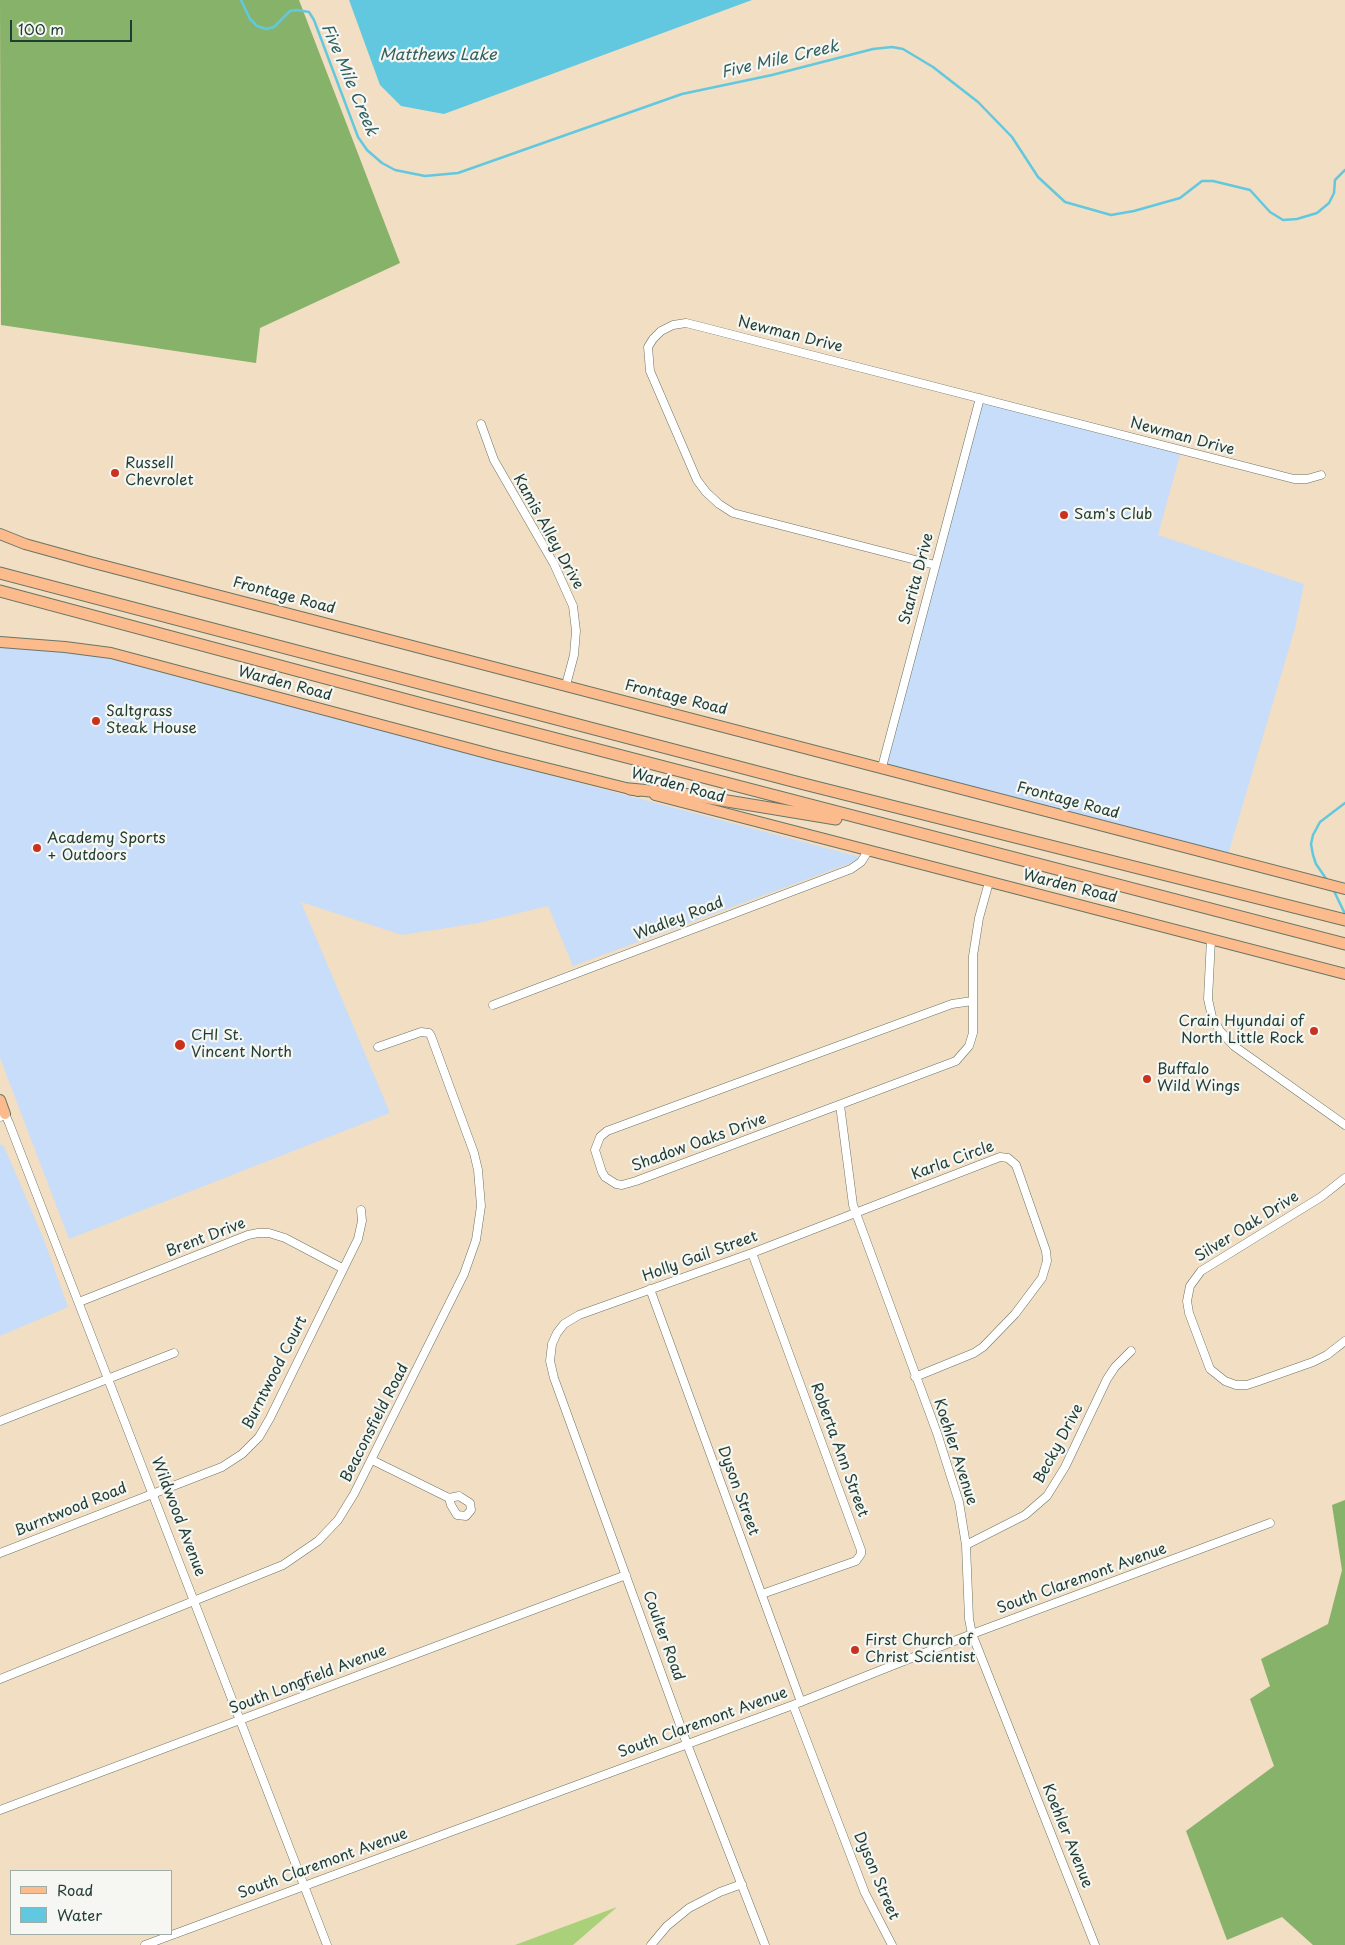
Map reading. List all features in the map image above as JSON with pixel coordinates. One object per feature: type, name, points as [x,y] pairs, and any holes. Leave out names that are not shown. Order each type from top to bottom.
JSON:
[{"type":"highway","points":[[0,573],[800,783],[1345,920]]},
{"type":"highway","points":[[0,591],[903,830],[1345,944]]},
{"type":"highway","points":[[630,789],[692,795],[903,830]]},
{"type":"main road","name":"Frontage Road","points":[[0,534],[90,562],[1345,888]]},
{"type":"main road","name":"Warden Road","points":[[0,641],[111,653],[494,755],[1345,974]]},
{"type":"main road","name":"Wildwood Avenue","points":[[0,1100],[3,1116]]},
{"type":"street","name":"Newman Drive","points":[[935,565],[733,513],[719,504],[697,480],[650,371],[648,347],[652,339],[661,331],[673,325],[686,323],[1294,479],[1307,479],[1321,475]]},
{"type":"street","name":"Starita Drive","points":[[882,767],[980,398]]},
{"type":"street","name":"Kamis Alley Drive","points":[[481,424],[494,460],[554,564],[573,606],[576,631],[572,662],[566,685]]},
{"type":"street","name":"Wadley Road","points":[[493,1005],[851,869],[861,862],[868,851]]},
{"type":"street","name":"Shadow Oaks Drive","points":[[972,1001],[952,1004],[607,1132],[600,1137],[595,1150],[605,1177],[616,1184],[622,1185],[636,1181],[956,1061],[964,1054],[972,1040],[974,1017],[972,1001],[973,956],[979,918],[989,882]]},
{"type":"street","points":[[1211,939],[1208,999],[1212,1017],[1220,1031],[1234,1046],[1345,1126]]},
{"type":"street","name":"Beaconsfield Road","points":[[0,1678],[283,1565],[307,1550],[338,1520],[372,1460],[467,1267],[476,1240],[481,1206],[478,1170],[474,1153],[431,1036],[429,1033],[421,1032],[378,1047]]},
{"type":"street","name":"Koehler Avenue","points":[[840,1106],[853,1205],[953,1480],[959,1502],[966,1545],[969,1619],[972,1634],[1095,1945]]},
{"type":"street","name":"Wildwood Avenue","points":[[3,1116],[109,1378],[327,1945]]},
{"type":"street","name":"Karla Circle","points":[[856,1212],[1000,1157],[1008,1158],[1016,1165],[1046,1251],[1047,1261],[1042,1278],[1014,1314],[983,1347],[974,1353],[915,1377]]},
{"type":"street","name":"Silver Oak Drive","points":[[1345,1178],[1314,1202],[1202,1271],[1190,1286],[1187,1301],[1189,1313],[1210,1369],[1225,1382],[1236,1385],[1253,1383],[1313,1362],[1327,1355],[1345,1341]]},
{"type":"street","name":"Burntwood Court","points":[[152,1493],[222,1467],[253,1444],[270,1418],[342,1268],[358,1239],[362,1221],[361,1210]]},
{"type":"street","name":"Holly Gail Street","points":[[557,1333],[564,1324],[579,1315],[752,1253],[856,1212]]},
{"type":"street","name":"Brent Drive","points":[[79,1302],[248,1235],[258,1233],[269,1233],[285,1238],[342,1268]]},
{"type":"street","name":"Roberta Ann Street","points":[[752,1253],[861,1550],[861,1554],[856,1561],[762,1594]]},
{"type":"street","name":"Dyson Street","points":[[650,1289],[762,1594],[797,1703],[865,1893],[892,1945]]},
{"type":"street","name":"Coulter Road","points":[[557,1333],[550,1351],[554,1378],[687,1744],[765,1945]]},
{"type":"street","name":"Becky Drive","points":[[966,1545],[1025,1515],[1047,1496],[1065,1467],[1107,1379],[1132,1351]]},
{"type":"street","points":[[0,1421],[174,1353]]},
{"type":"street","points":[[372,1460],[449,1498]]},
{"type":"street","name":"Burntwood Road","points":[[0,1553],[152,1493]]},
{"type":"street","name":"South Claremont Avenue","points":[[172,1935],[797,1703],[972,1634],[1270,1523]]},
{"type":"street","name":"South Longfield Avenue","points":[[0,1810],[626,1575]]},
{"type":"street","points":[[651,1945],[666,1926],[689,1908],[720,1892],[742,1884]]},
{"type":"street","name":"South Claremont Avenue","points":[[145,1945],[172,1935]]},
{"type":"shaded area","points":[[980,398],[1181,451],[1158,535],[1304,584],[1295,628],[1227,858],[882,767]]},
{"type":"shaded area","points":[[0,641],[65,647],[864,858],[573,966],[548,906],[478,923],[402,935],[301,902],[390,1113],[69,1239],[0,1058]]},
{"type":"shaded area","points":[[0,1144],[4,1146],[44,1240],[68,1307],[0,1336]]},
{"type":"green space","points":[[0,0],[299,0],[400,263],[260,328],[256,363],[1,325]]},
{"type":"green space","points":[[1345,1500],[1345,1945],[1313,1945],[1282,1917],[1227,1940],[1186,1831],[1274,1766],[1250,1699],[1270,1686],[1261,1659],[1328,1624],[1342,1570],[1332,1505]]},
{"type":"green space","points":[[617,1907],[573,1945],[515,1945]]},
{"type":"water","name":"Matthews Lake","points":[[349,0],[752,0],[444,114],[401,106],[380,85]]},
{"type":"waterway","name":"Five Mile Creek","points":[[241,0],[250,19],[257,26],[266,29],[274,27],[290,11],[309,12],[314,20],[358,137],[367,150],[382,163],[395,170],[425,176],[458,173],[682,94],[772,75],[873,49],[892,47],[903,49],[933,67],[978,102],[1012,137],[1038,177],[1065,202],[1111,215],[1134,211],[1180,198],[1202,181],[1213,181],[1250,190],[1270,212],[1283,220],[1297,219],[1317,213],[1329,203],[1334,193],[1335,180],[1345,170]]},
{"type":"waterway","name":"Five Mile Creek","points":[[1327,880],[1316,864],[1313,855],[1311,844],[1313,835],[1320,822],[1345,803]]},
{"type":"waterway","name":"Five Mile Creek","points":[[1333,889],[1345,914]]},
{"type":"place","name":"Russell Chevrolet","points":[[115,473]]},
{"type":"place","name":"Sam's Club","points":[[1064,515]]},
{"type":"place","name":"Saltgrass Steak House","points":[[96,721]]},
{"type":"place","name":"Academy Sports + Outdoors","points":[[37,848]]},
{"type":"place","name":"Crain Hyundai of North Little Rock","points":[[1314,1031]]},
{"type":"place","name":"CHI St. Vincent North","points":[[180,1045]]},
{"type":"place","name":"Buffalo Wild Wings","points":[[1147,1079]]},
{"type":"place","name":"First Church of Christ Scientist","points":[[855,1650]]}]
